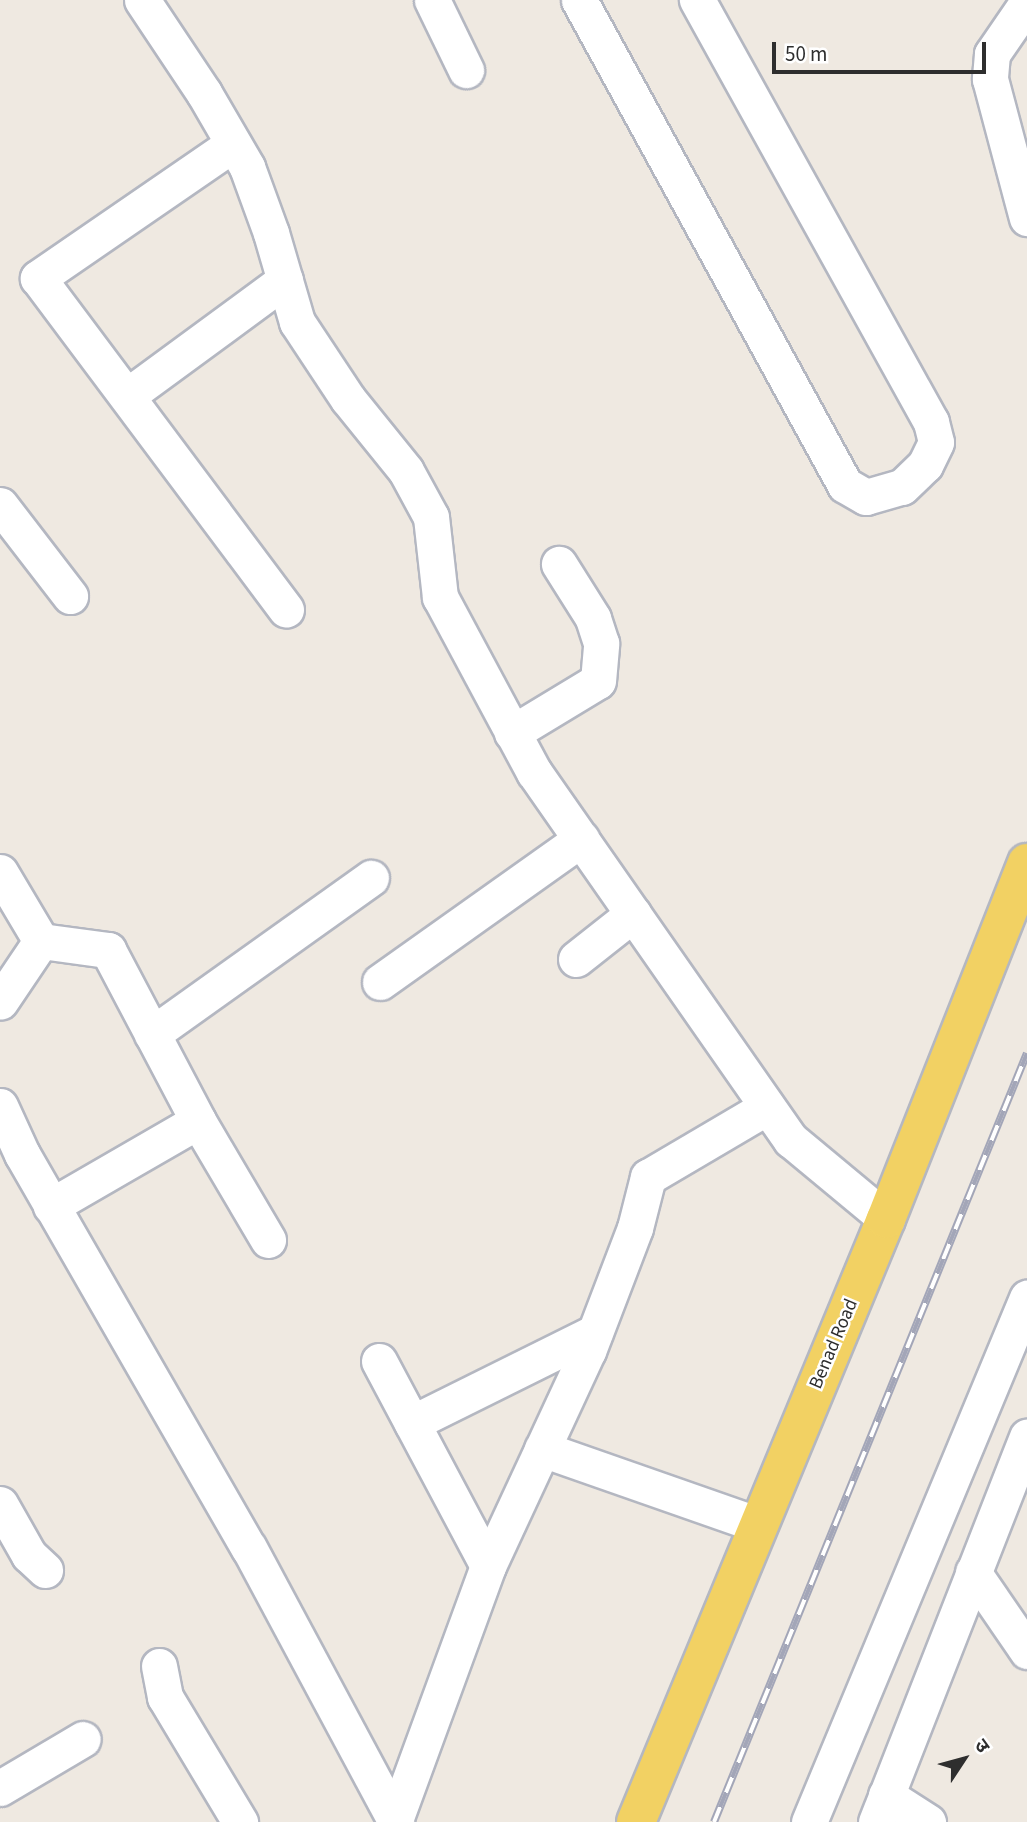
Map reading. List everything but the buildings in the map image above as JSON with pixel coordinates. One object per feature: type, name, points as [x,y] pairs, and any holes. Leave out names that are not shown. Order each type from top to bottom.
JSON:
[{"type":"main road","name":"Benad Road","points":[[636,1822],[886,1219],[1027,863]]},
{"type":"street","points":[[142,0],[247,167],[297,322],[348,399],[406,471],[431,517],[440,597],[534,772],[791,1140],[886,1219]]},
{"type":"street","points":[[432,0],[466,70]]},
{"type":"street","points":[[579,0],[845,485],[866,497],[902,487],[925,465],[936,442],[931,422],[697,0]]},
{"type":"street","points":[[1027,3],[992,54],[990,79],[1027,218]]},
{"type":"street","points":[[233,144],[38,278],[286,610]]},
{"type":"street","points":[[127,396],[285,280]]},
{"type":"street","points":[[0,505],[70,596]]},
{"type":"street","points":[[512,733],[598,681],[601,643],[593,618],[559,564]]},
{"type":"street","points":[[380,982],[581,839]]},
{"type":"street","points":[[0,872],[41,941]]},
{"type":"street","points":[[152,1034],[371,878]]},
{"type":"street","points":[[576,959],[633,914]]},
{"type":"street","points":[[0,1002],[41,941]]},
{"type":"street","points":[[41,941],[108,950],[198,1121],[268,1240]]},
{"type":"street","points":[[0,1106],[11,1160],[51,1206],[249,1548],[395,1821]]},
{"type":"street","points":[[395,1821],[488,1566],[595,1332],[635,1228],[648,1177],[767,1107]]},
{"type":"street","points":[[51,1206],[198,1121]]},
{"type":"street","points":[[809,1822],[1027,1298]]},
{"type":"street","points":[[412,1423],[595,1332]]},
{"type":"street","points":[[379,1361],[488,1566]]},
{"type":"street","points":[[928,1822],[881,1808],[1027,1437]]},
{"type":"street","points":[[542,1449],[759,1525]]},
{"type":"street","points":[[0,1504],[29,1555],[45,1570]]},
{"type":"street","points":[[974,1572],[1027,1651]]},
{"type":"street","points":[[159,1666],[165,1697],[240,1822]]},
{"type":"street","points":[[0,1788],[83,1739]]},
{"type":"railway","points":[[714,1822],[1027,1053]]}]
